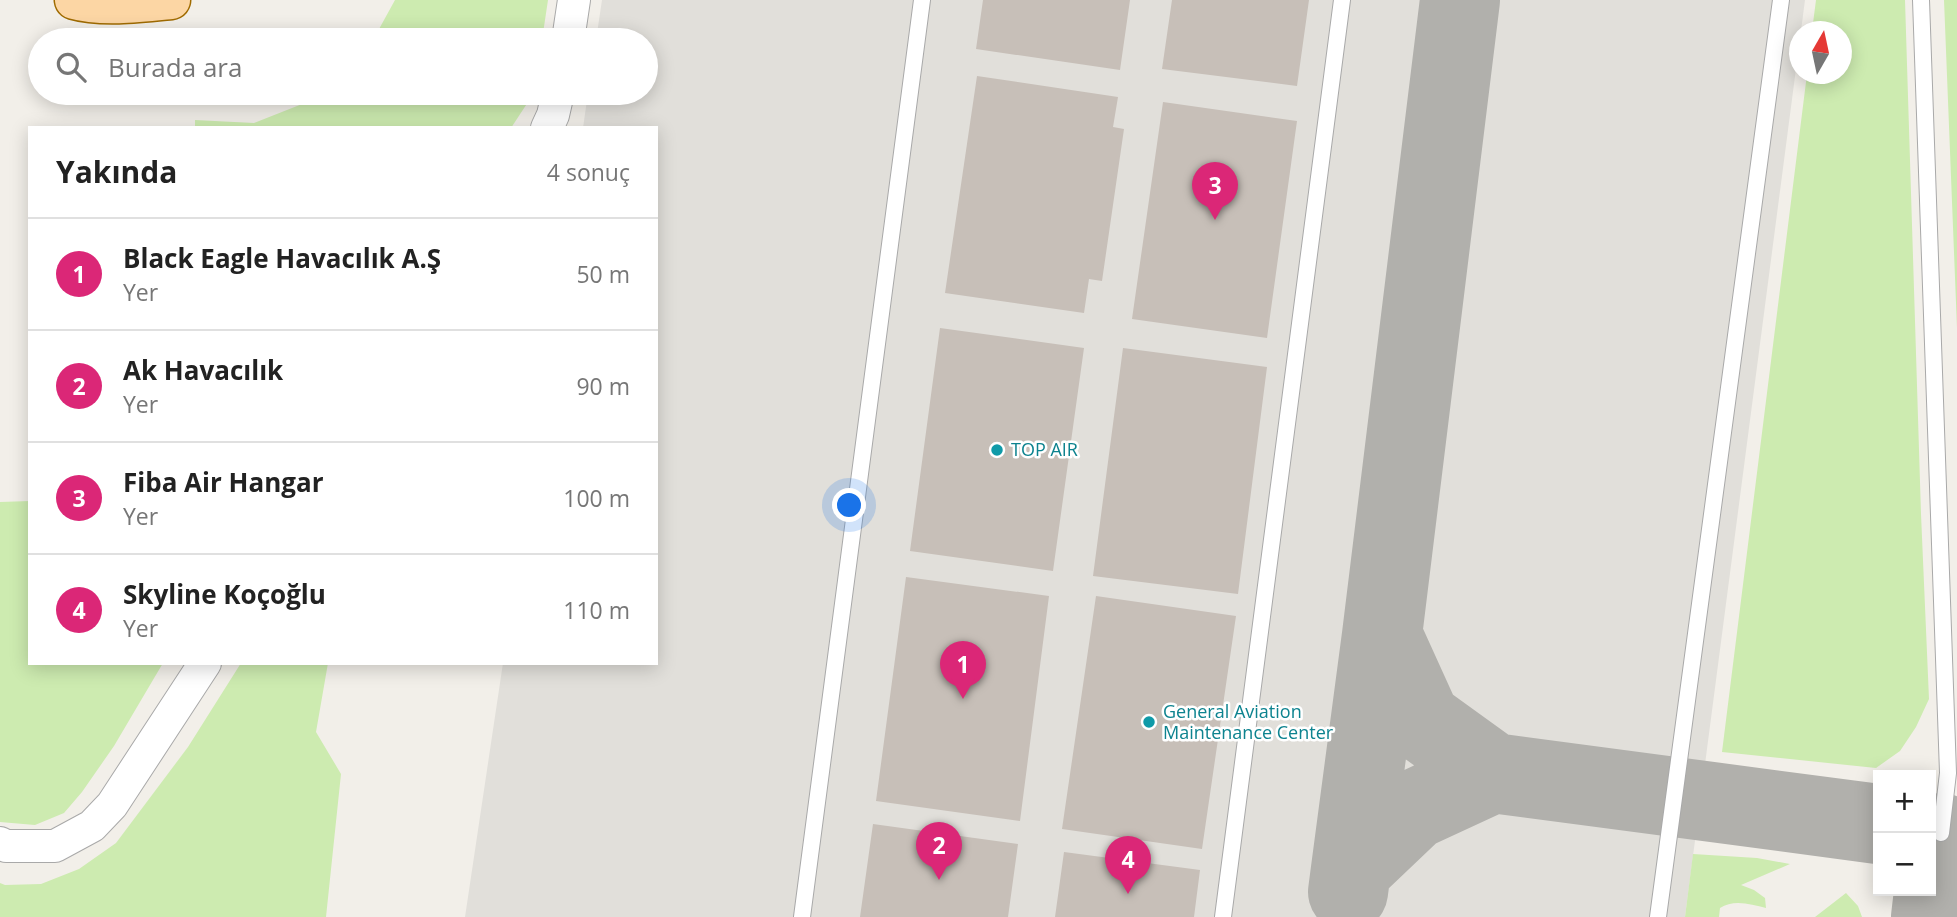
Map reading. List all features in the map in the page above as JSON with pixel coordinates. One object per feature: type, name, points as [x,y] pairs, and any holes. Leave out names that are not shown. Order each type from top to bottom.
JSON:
[{"type":"main road","points":[[74,0],[84,3],[171,0]]},
{"type":"street","points":[[570,28],[574,0]]},
{"type":"street","points":[[548,126],[555,105]]},
{"type":"street","points":[[0,843],[55,846],[92,826],[112,805],[204,665]]},
{"type":"lane","points":[[802,917],[922,0]]},
{"type":"lane","points":[[1223,917],[1342,0]]},
{"type":"lane","points":[[1658,917],[1781,0]]},
{"type":"lane","points":[[1921,0],[1948,773],[1941,833]]},
{"type":"shaded area","points":[[602,0],[1805,0],[1802,21],[1789,21],[1789,84],[1794,84],[1685,917],[465,917],[503,665],[658,665],[658,126],[583,126],[586,105],[658,105],[658,28],[598,28]]},
{"type":"green space","points":[[395,0],[548,0],[544,28],[380,28]]},
{"type":"green space","points":[[1816,0],[1905,0],[1929,699],[1916,727],[1900,751],[1876,768],[1722,752],[1806,84],[1852,84],[1852,21],[1813,21]]},
{"type":"green space","points":[[1944,0],[1957,0],[1957,328]]},
{"type":"green space","points":[[300,105],[526,105],[512,126],[195,126],[195,120],[254,123]]},
{"type":"green space","points":[[28,501],[28,665],[162,665],[114,746],[82,792],[64,813],[35,825],[0,822],[0,502]]},
{"type":"green space","points":[[240,665],[328,665],[316,732],[341,774],[326,917],[0,917],[0,883],[41,884],[79,869],[116,843],[188,747]]},
{"type":"green space","points":[[1693,854],[1757,858],[1790,864],[1741,885],[1765,898],[1766,908],[1736,903],[1720,908],[1719,917],[1685,917]]},
{"type":"green space","points":[[1846,893],[1858,906],[1862,917],[1815,917]]},
{"type":"building","points":[[983,0],[1130,0],[1120,70],[976,49]]},
{"type":"building","points":[[1172,0],[1309,0],[1297,86],[1162,69]]},
{"type":"building","points":[[977,76],[1118,97],[1113,127],[1124,129],[1102,281],[1089,279],[1084,313],[945,293]]},
{"type":"building","points":[[1163,102],[1297,121],[1267,338],[1132,319]]},
{"type":"building","name":"TOP AIR","points":[[940,328],[1084,348],[1053,571],[910,551]]},
{"type":"building","points":[[1123,348],[1267,367],[1238,594],[1093,576]]},
{"type":"building","points":[[906,577],[1049,596],[1020,821],[876,801]]},
{"type":"building","name":"General Aviation Maintenance Center","points":[[1096,596],[1236,616],[1202,849],[1062,829]]},
{"type":"building","points":[[873,824],[1018,844],[1008,917],[860,917]]},
{"type":"building","points":[[1064,852],[1200,870],[1194,917],[1055,917]]},
{"type":"taxiway","points":[[1460,0],[1382,635],[1421,721],[1493,773],[1873,823]]},
{"type":"taxiway","points":[[1351,869],[1382,635]]},
{"type":"taxiway","points":[[1348,892],[1351,869],[1413,810],[1493,773]]},
{"type":"taxiway","points":[[1931,917],[1941,833]]},
{"type":"place","name":"Fiba Air Hangar","points":[[1215,220]]},
{"type":"place","name":"TOP AIR","points":[[997,450]]},
{"type":"place","name":"Black Eagle Havacılık A.Ş","points":[[963,699]]},
{"type":"place","name":"General Aviation Maintenance Center","points":[[1149,722]]},
{"type":"place","name":"Ak Havacılık","points":[[939,880]]},
{"type":"place","name":"Skyline Koçoğlu","points":[[1128,894]]}]
